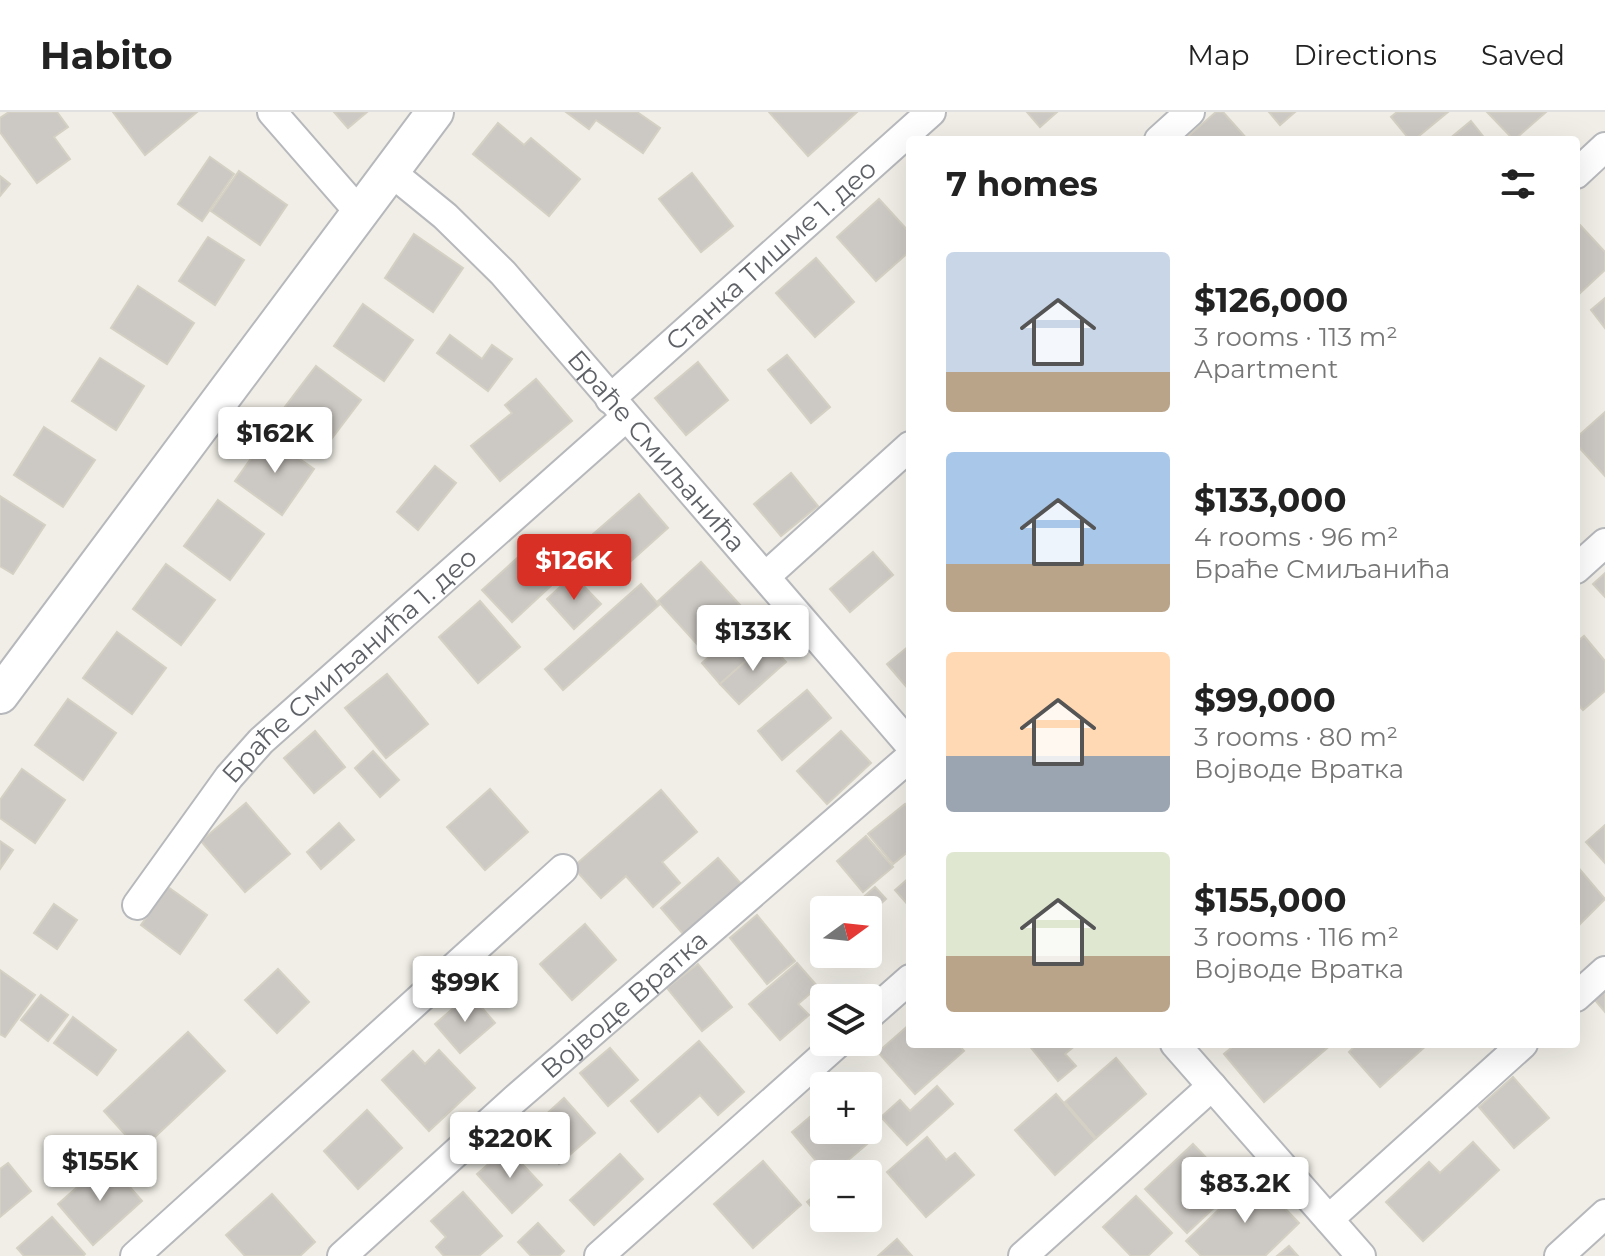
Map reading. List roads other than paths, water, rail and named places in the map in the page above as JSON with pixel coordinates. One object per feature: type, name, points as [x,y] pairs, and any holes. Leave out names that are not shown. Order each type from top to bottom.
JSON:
[{"type":"street","points":[[272,112],[360,213]]},
{"type":"street","points":[[0,695],[435,112]]},
{"type":"street","name":"Станка Тишме 1. део","points":[[618,408],[931,112]]},
{"type":"street","points":[[1163,136],[1190,112]]},
{"type":"street","points":[[1580,170],[1605,147]]},
{"type":"street","name":"Браће Смиљанића","points":[[391,172],[445,216],[503,273],[906,740]]},
{"type":"street","name":"Браће Смиљанића 1. део","points":[[137,905],[229,777],[261,741],[618,408]]},
{"type":"street","points":[[766,576],[906,450]]},
{"type":"street","points":[[1580,565],[1605,543]]},
{"type":"street","name":"Војводе Вратка","points":[[342,1256],[514,1100],[906,760]]},
{"type":"street","points":[[135,1256],[563,869]]},
{"type":"street","points":[[1580,993],[1605,971]]},
{"type":"street","points":[[882,1004],[906,983]]},
{"type":"street","points":[[1179,1048],[1361,1256]]},
{"type":"street","points":[[1329,1219],[1519,1048]]},
{"type":"street","points":[[599,1256],[823,1056]]},
{"type":"street","points":[[1023,1256],[1212,1086]]},
{"type":"street","points":[[1559,1256],[1605,1214]]}]
